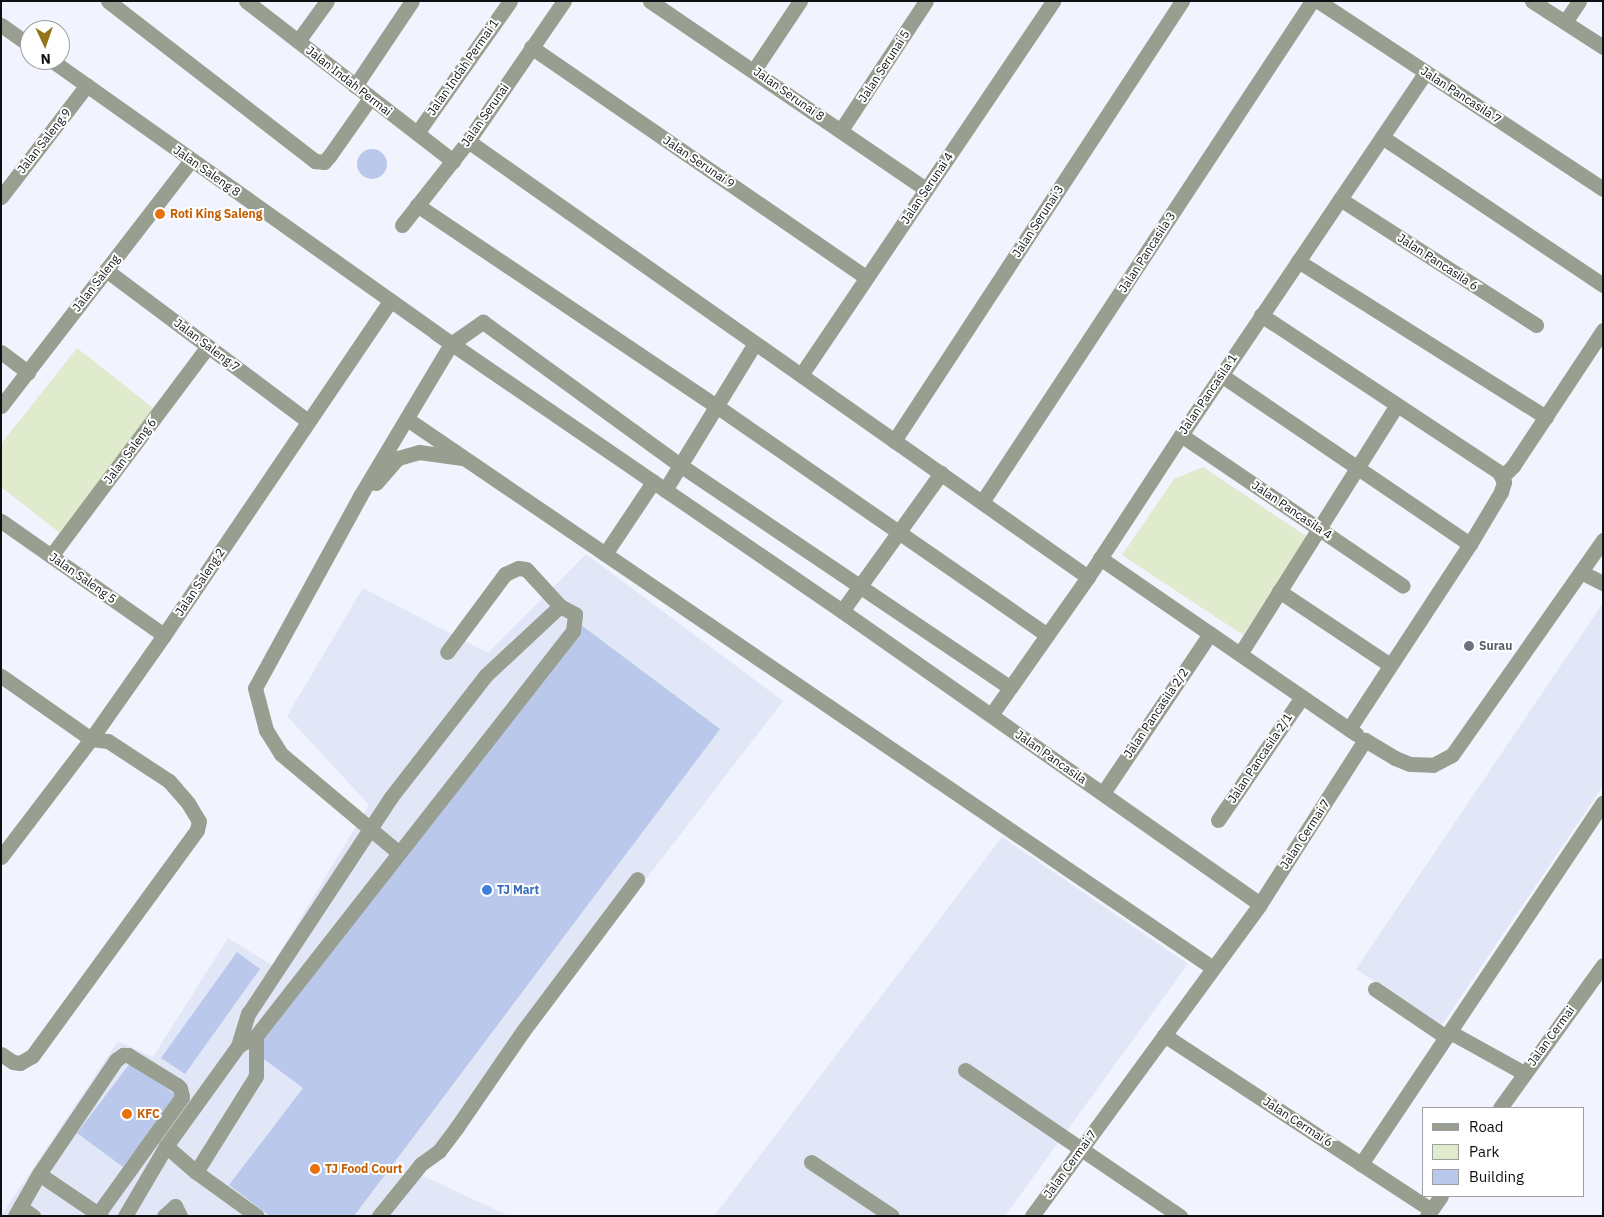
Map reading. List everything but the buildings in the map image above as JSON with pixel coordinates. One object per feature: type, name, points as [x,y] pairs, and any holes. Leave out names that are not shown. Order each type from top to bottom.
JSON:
[{"type":"street","points":[[108,1],[315,161],[324,162],[370,98]]},
{"type":"street","name":"Jalan Indah Permai","points":[[246,1],[452,161]]},
{"type":"street","points":[[298,42],[327,1]]},
{"type":"street","points":[[355,86],[412,1]]},
{"type":"street","name":"Jalan Indah Permai 1","points":[[417,133],[510,1]]},
{"type":"street","name":"Jalan Serunai","points":[[402,225],[468,141],[564,1]]},
{"type":"street","name":"Jalan Serunai 8","points":[[650,1],[671,7],[754,70],[926,189]]},
{"type":"street","points":[[754,70],[800,1]]},
{"type":"street","name":"Jalan Serunai 5","points":[[841,130],[926,1]]},
{"type":"street","name":"Jalan Serunai 4","points":[[801,375],[1053,1]]},
{"type":"street","name":"Jalan Serunai 3","points":[[894,441],[1182,1]]},
{"type":"street","name":"Jalan Pancasila 3","points":[[982,502],[1312,1]]},
{"type":"street","name":"Jalan Pancasila 7","points":[[1318,1],[1603,189]]},
{"type":"street","points":[[1532,1],[1603,47]]},
{"type":"street","points":[[1565,22],[1579,1]]},
{"type":"street","points":[[1,25],[20,38]]},
{"type":"street","name":"Jalan Serunai 9","points":[[532,47],[866,277]]},
{"type":"street","name":"Jalan Saleng 8","points":[[65,70],[450,344],[659,486]]},
{"type":"street","name":"Jalan Pancasila 1","points":[[991,715],[1088,576],[1261,315],[1426,72]]},
{"type":"street","name":"Jalan Saleng 9","points":[[1,197],[87,86]]},
{"type":"street","points":[[1382,137],[1603,285]]},
{"type":"street","points":[[468,141],[1088,576]]},
{"type":"street","name":"Jalan Saleng","points":[[1,406],[191,160]]},
{"type":"street","name":"Jalan Pancasila 6","points":[[1340,199],[1536,326]]},
{"type":"street","points":[[417,205],[715,405],[1047,635]]},
{"type":"street","points":[[1298,261],[1546,416]]},
{"type":"street","name":"Jalan Saleng 7","points":[[106,270],[308,421]]},
{"type":"street","name":"Jalan Saleng 2","points":[[4,847],[91,739],[164,635],[390,301]]},
{"type":"street","points":[[1261,315],[1500,472],[1504,482],[1470,544],[1349,729]]},
{"type":"street","points":[[399,853],[281,754],[266,730],[255,688],[360,496],[450,344],[483,322],[680,465],[1010,688]]},
{"type":"street","points":[[1502,477],[1512,466],[1603,330]]},
{"type":"street","points":[[605,554],[659,486],[680,465],[715,405],[755,343]]},
{"type":"street","name":"Jalan Saleng 6","points":[[51,556],[208,346]]},
{"type":"street","points":[[1,352],[28,372]]},
{"type":"street","points":[[1221,375],[1358,466],[1470,544]]},
{"type":"street","points":[[1240,654],[1397,405]]},
{"type":"street","points":[[407,419],[470,460],[1213,968]]},
{"type":"street","name":"Jalan Pancasila 4","points":[[1181,435],[1403,586]]},
{"type":"street","points":[[360,496],[374,485],[398,458],[419,452],[437,452],[470,460]]},
{"type":"street","points":[[842,611],[941,473]]},
{"type":"street","name":"Jalan Pancasila","points":[[659,486],[842,611],[1260,904]]},
{"type":"street","name":"Jalan Saleng 5","points":[[1,521],[164,635]]},
{"type":"street","points":[[1100,558],[1365,740],[1395,758],[1410,764],[1433,765],[1452,755],[1603,540]]},
{"type":"street","points":[[238,1046],[256,1036],[399,853],[572,631],[575,614],[560,606],[526,569],[518,568],[505,574],[447,652]]},
{"type":"street","points":[[1581,572],[1603,583]]},
{"type":"street","points":[[1279,591],[1390,665]]},
{"type":"street","points":[[124,1216],[166,1146],[238,1046],[248,1014],[391,797],[486,675],[560,606]]},
{"type":"street","name":"Jalan Pancasila 2/2","points":[[1103,793],[1210,634]]},
{"type":"street","points":[[1,676],[91,739],[108,741],[169,781],[197,816],[199,826],[32,1056],[20,1063],[13,1062],[1,1054]]},
{"type":"street","name":"Jalan Pancasila 2/1","points":[[1218,820],[1302,697]]},
{"type":"street","name":"Jalan Cermai 7","points":[[1032,1216],[1260,904],[1365,740]]},
{"type":"street","points":[[1361,1164],[1603,803]]},
{"type":"street","points":[[379,1216],[421,1164],[439,1151],[523,1031],[637,879]]},
{"type":"street","name":"Jalan Cermai","points":[[1501,1107],[1603,965]]},
{"type":"street","points":[[1375,989],[1448,1034],[1524,1074]]},
{"type":"street","name":"Jalan Cermai 6","points":[[1164,1035],[1361,1164],[1429,1213]]},
{"type":"street","points":[[196,1172],[256,1076],[256,1036]]},
{"type":"street","points":[[33,1216],[18,1211],[39,1174],[119,1056],[123,1054],[132,1056],[177,1085],[182,1093],[180,1102],[99,1215],[39,1174]]},
{"type":"street","points":[[965,1070],[1180,1216]]},
{"type":"street","points":[[166,1146],[196,1172],[257,1216]]},
{"type":"street","points":[[811,1162],[892,1216]]},
{"type":"street","points":[[1429,1213],[1440,1197]]},
{"type":"street","points":[[164,1216],[176,1206],[180,1216]]},
{"type":"shaded area","points":[[586,554],[783,701],[419,1174],[509,1216],[1,1216],[118,1041],[153,1057],[228,938],[272,965],[369,805],[287,716],[363,588],[488,653]]},
{"type":"shaded area","points":[[1603,603],[1603,786],[1441,1026],[1356,969]]},
{"type":"shaded area","points":[[1002,837],[1188,964],[1005,1216],[714,1216]]},
{"type":"green space","points":[[77,348],[157,411],[60,533],[1,487],[1,444]]},
{"type":"green space","points":[[1203,467],[1309,538],[1243,635],[1122,555],[1174,479]]},
{"type":"place","name":"Roti King Saleng","points":[[160,214]]},
{"type":"place","name":"Surau","points":[[1469,646]]},
{"type":"place","name":"TJ Mart","points":[[487,890]]},
{"type":"place","name":"KFC","points":[[127,1114]]},
{"type":"place","name":"TJ Food Court","points":[[315,1169]]}]
